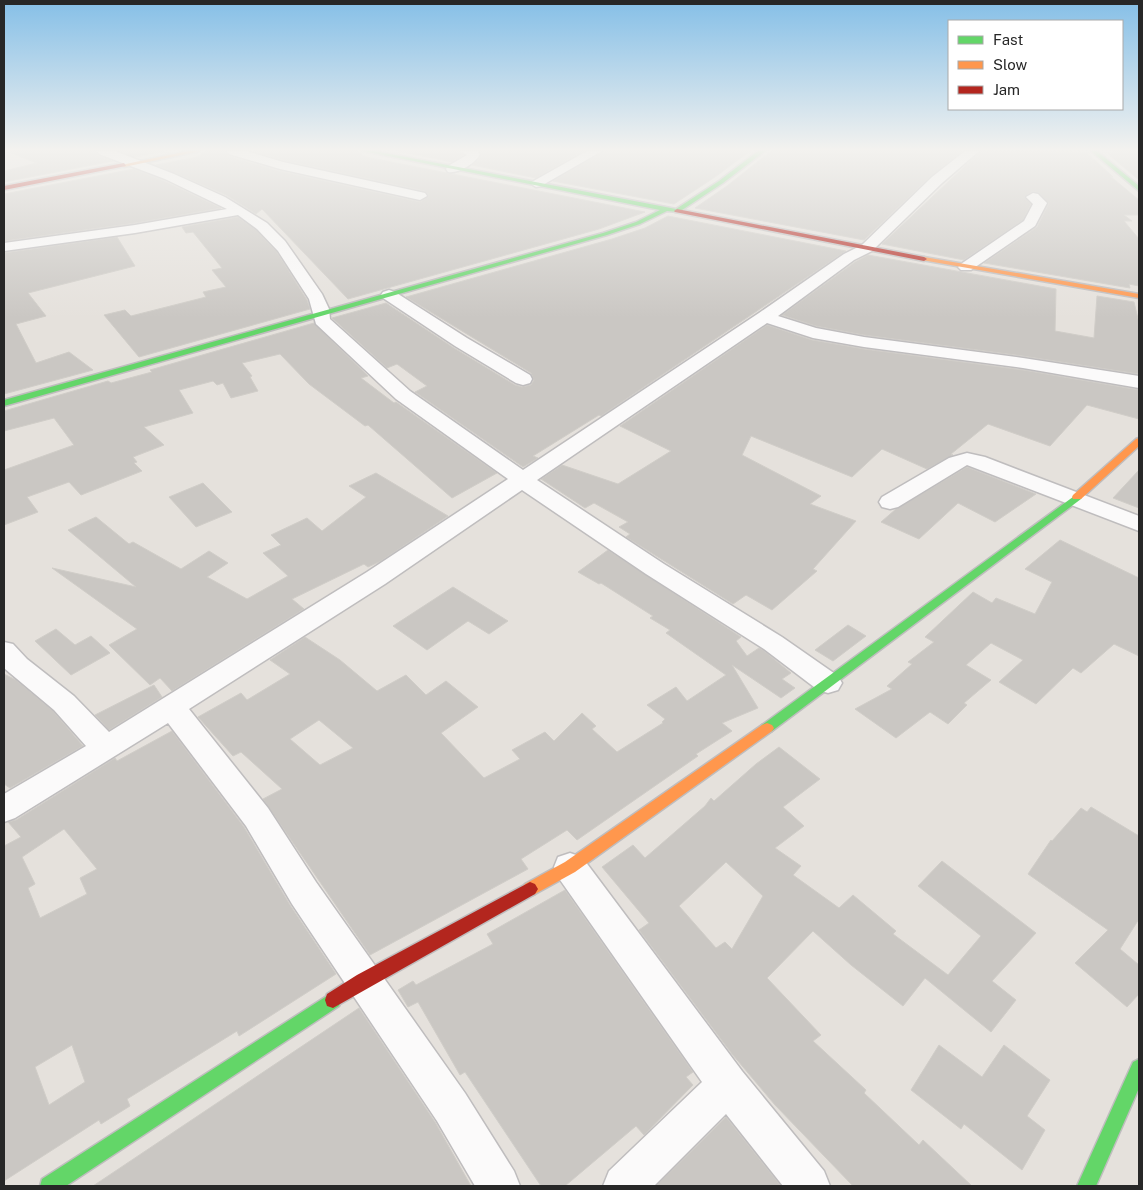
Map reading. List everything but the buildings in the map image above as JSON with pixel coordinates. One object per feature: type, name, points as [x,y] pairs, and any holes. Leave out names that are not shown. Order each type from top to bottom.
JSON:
[{"type":"street","points":[[230,207],[262,226],[275,238],[314,295],[323,314],[322,320],[403,395],[503,464],[521,479],[654,569],[773,643],[828,683]]},
{"type":"street","points":[[658,207],[966,267],[1139,296]]},
{"type":"street","points":[[678,210],[683,207]]},
{"type":"street","points":[[4,809],[106,748],[376,578],[765,317],[849,257],[867,248],[910,207]]},
{"type":"street","points":[[966,267],[1030,223],[1038,207]]},
{"type":"street","points":[[4,403],[614,230],[655,216],[666,208]]},
{"type":"street","points":[[4,247],[135,229],[238,211]]},
{"type":"street","points":[[388,295],[523,379]]},
{"type":"street","points":[[765,317],[813,333],[864,342],[1022,363],[1139,382]]},
{"type":"street","points":[[49,1186],[363,981],[570,867],[764,730],[1076,498],[1139,441]]},
{"type":"street","points":[[890,502],[956,462],[967,458],[1076,498],[1139,524]]},
{"type":"street","points":[[4,651],[17,666],[64,703],[106,748]]},
{"type":"street","points":[[171,706],[258,817],[304,893],[450,1107],[499,1186]]},
{"type":"street","points":[[570,867],[728,1086],[809,1186]]},
{"type":"street","points":[[1086,1186],[1139,1068]]},
{"type":"street","points":[[624,1186],[728,1086]]},
{"type":"traffic: fast","points":[[654,207],[677,211]]},
{"type":"traffic: fast","points":[[678,210],[683,207]]},
{"type":"traffic: fast","points":[[4,403],[605,234],[638,223],[666,209]]},
{"type":"traffic: fast","points":[[767,728],[1077,497]]},
{"type":"traffic: fast","points":[[49,1186],[333,1000]]},
{"type":"traffic: fast","points":[[1086,1186],[1139,1068]]},
{"type":"traffic: slow","points":[[924,259],[1139,296]]},
{"type":"traffic: slow","points":[[1077,497],[1139,441]]},
{"type":"traffic: slow","points":[[530,889],[570,867],[767,728]]},
{"type":"traffic: jam","points":[[677,211],[924,259]]},
{"type":"traffic: jam","points":[[333,1000],[363,981],[530,889]]}]
